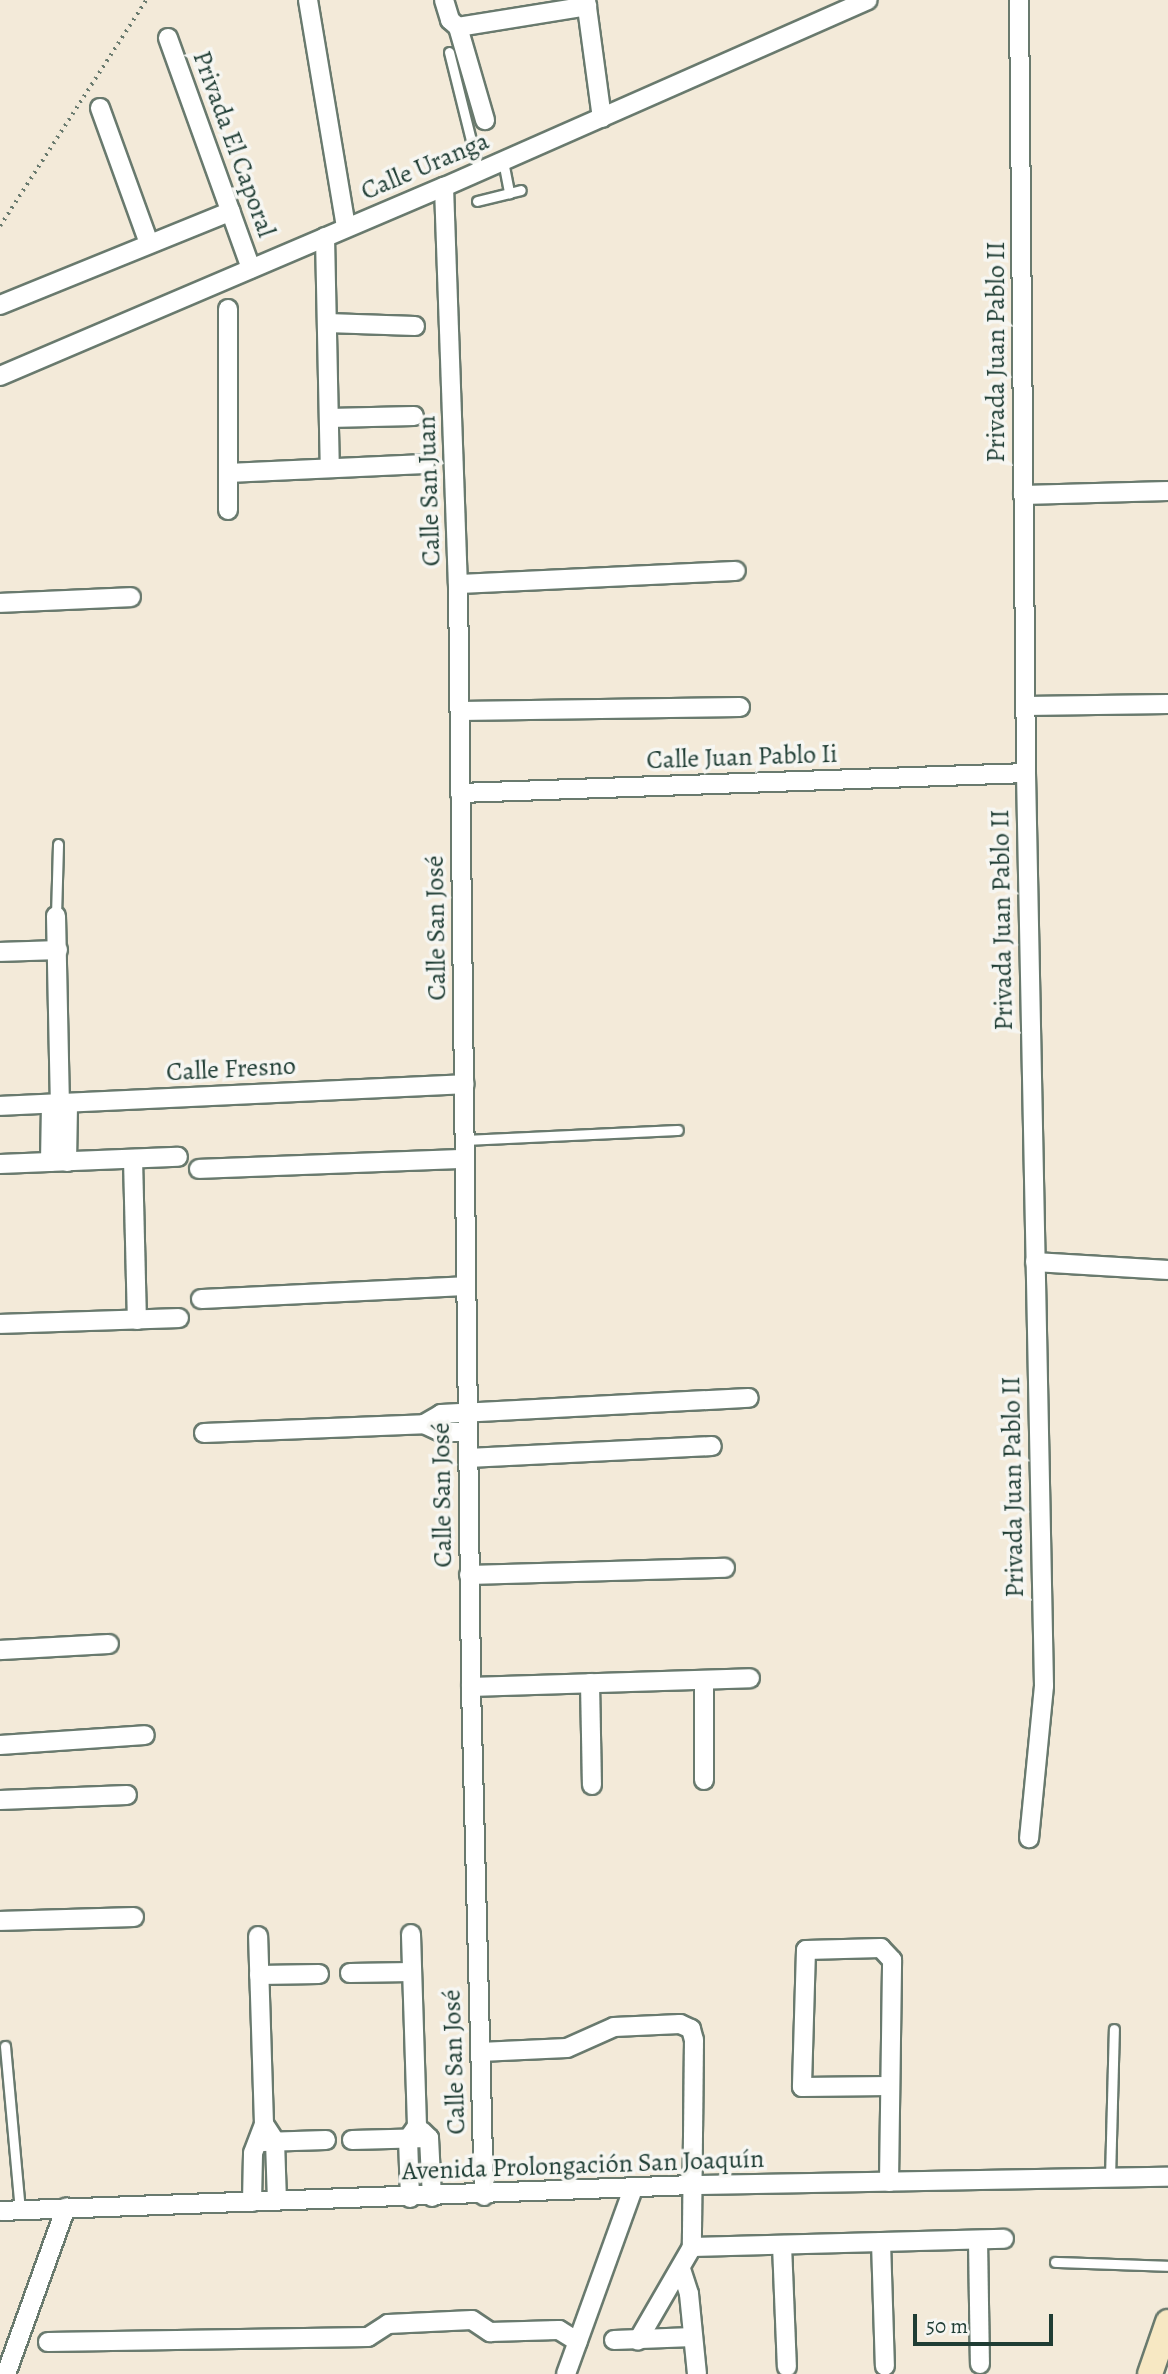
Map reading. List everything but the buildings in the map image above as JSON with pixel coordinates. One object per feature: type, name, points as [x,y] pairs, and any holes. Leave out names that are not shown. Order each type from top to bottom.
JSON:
[{"type":"main road","points":[[1150,2374],[1166,2331]]},
{"type":"street","points":[[308,0],[346,228]]},
{"type":"street","points":[[444,0],[450,20],[457,27],[485,120]]},
{"type":"street","name":"Calle Uranga","points":[[0,376],[479,172],[868,0]]},
{"type":"street","name":"Privada Juan Pablo II","points":[[1019,0],[1025,706],[1044,1686],[1029,1838]]},
{"type":"street","points":[[457,27],[587,3],[602,118]]},
{"type":"street","name":"Privada El Caporal","points":[[169,38],[251,268]]},
{"type":"street","points":[[100,108],[149,243]]},
{"type":"street","name":"Calle San Juan","points":[[444,187],[458,584],[460,793]]},
{"type":"street","points":[[0,305],[231,211]]},
{"type":"street","points":[[325,237],[330,468]]},
{"type":"street","points":[[228,309],[228,510]]},
{"type":"street","points":[[327,323],[415,326]]},
{"type":"street","points":[[329,418],[414,416]]},
{"type":"street","points":[[228,473],[425,464]]},
{"type":"street","points":[[1023,495],[1168,491]]},
{"type":"street","points":[[458,584],[736,571]]},
{"type":"street","points":[[0,603],[131,597]]},
{"type":"street","points":[[1025,706],[1168,704]]},
{"type":"street","points":[[460,712],[740,707]]},
{"type":"street","name":"Calle Juan Pablo Ii","points":[[460,793],[1026,773]]},
{"type":"street","name":"Calle San José","points":[[460,793],[469,1575],[484,2196]]},
{"type":"street","points":[[56,916],[58,1162]]},
{"type":"street","points":[[0,952],[58,950]]},
{"type":"street","name":"Calle Fresno","points":[[0,1106],[464,1084]]},
{"type":"street","points":[[0,1164],[178,1157]]},
{"type":"street","points":[[133,1158],[137,1320]]},
{"type":"street","points":[[199,1169],[464,1158]]},
{"type":"street","points":[[1035,1262],[1168,1270]]},
{"type":"street","points":[[201,1299],[466,1286]]},
{"type":"street","points":[[0,1324],[179,1318]]},
{"type":"street","points":[[424,1424],[441,1414],[749,1398]]},
{"type":"street","points":[[204,1433],[424,1424],[442,1432],[467,1432]]},
{"type":"street","points":[[468,1458],[712,1446]]},
{"type":"street","points":[[469,1575],[725,1568]]},
{"type":"street","points":[[0,1650],[109,1644]]},
{"type":"street","points":[[471,1687],[750,1678]]},
{"type":"street","points":[[704,1680],[704,1780]]},
{"type":"street","points":[[590,1683],[592,1785]]},
{"type":"street","points":[[0,1745],[145,1735]]},
{"type":"street","points":[[0,1800],[127,1795]]},
{"type":"street","points":[[0,1921],[134,1917]]},
{"type":"street","points":[[410,2198],[418,2134],[411,1934]]},
{"type":"street","points":[[252,2202],[255,2142],[264,2124],[258,1936]]},
{"type":"street","points":[[889,2086],[802,2087],[806,1950],[881,1948],[889,1952],[889,2086],[889,2182]]},
{"type":"street","points":[[350,1973],[412,1972]]},
{"type":"street","points":[[259,1975],[319,1974]]},
{"type":"street","points":[[480,2052],[567,2048],[614,2027],[680,2024],[691,2029],[694,2040],[692,2247],[638,2340]]},
{"type":"street","points":[[264,2124],[275,2141],[277,2201]]},
{"type":"street","points":[[352,2140],[418,2134]]},
{"type":"street","points":[[418,2134],[432,2197]]},
{"type":"street","points":[[255,2142],[326,2140]]},
{"type":"street","name":"Avenida Prolongación San Joaquín","points":[[0,2211],[484,2196],[694,2185],[1168,2177]]},
{"type":"street","points":[[566,2374],[633,2189]]},
{"type":"street","points":[[6,2374],[66,2207]]},
{"type":"street","points":[[692,2247],[1004,2239]]},
{"type":"street","points":[[978,2240],[980,2364]]},
{"type":"street","points":[[881,2242],[885,2366]]},
{"type":"street","points":[[782,2245],[787,2367]]},
{"type":"street","points":[[681,2269],[689,2294],[697,2374]]},
{"type":"street","points":[[48,2342],[368,2337],[388,2324],[472,2320],[490,2332],[559,2330],[578,2342]]},
{"type":"street","points":[[614,2340],[693,2337]]},
{"type":"lane","points":[[449,51],[479,172]]},
{"type":"lane","points":[[503,161],[509,193]]},
{"type":"lane","points":[[477,201],[521,190]]},
{"type":"lane","points":[[56,916],[58,844]]},
{"type":"lane","points":[[464,1140],[678,1130]]},
{"type":"lane","points":[[1110,2178],[1114,2029]]},
{"type":"lane","points":[[5,2046],[20,2210]]},
{"type":"lane","points":[[1055,2262],[1168,2266]]},
{"type":"path","points":[[0,226],[146,0]]}]
